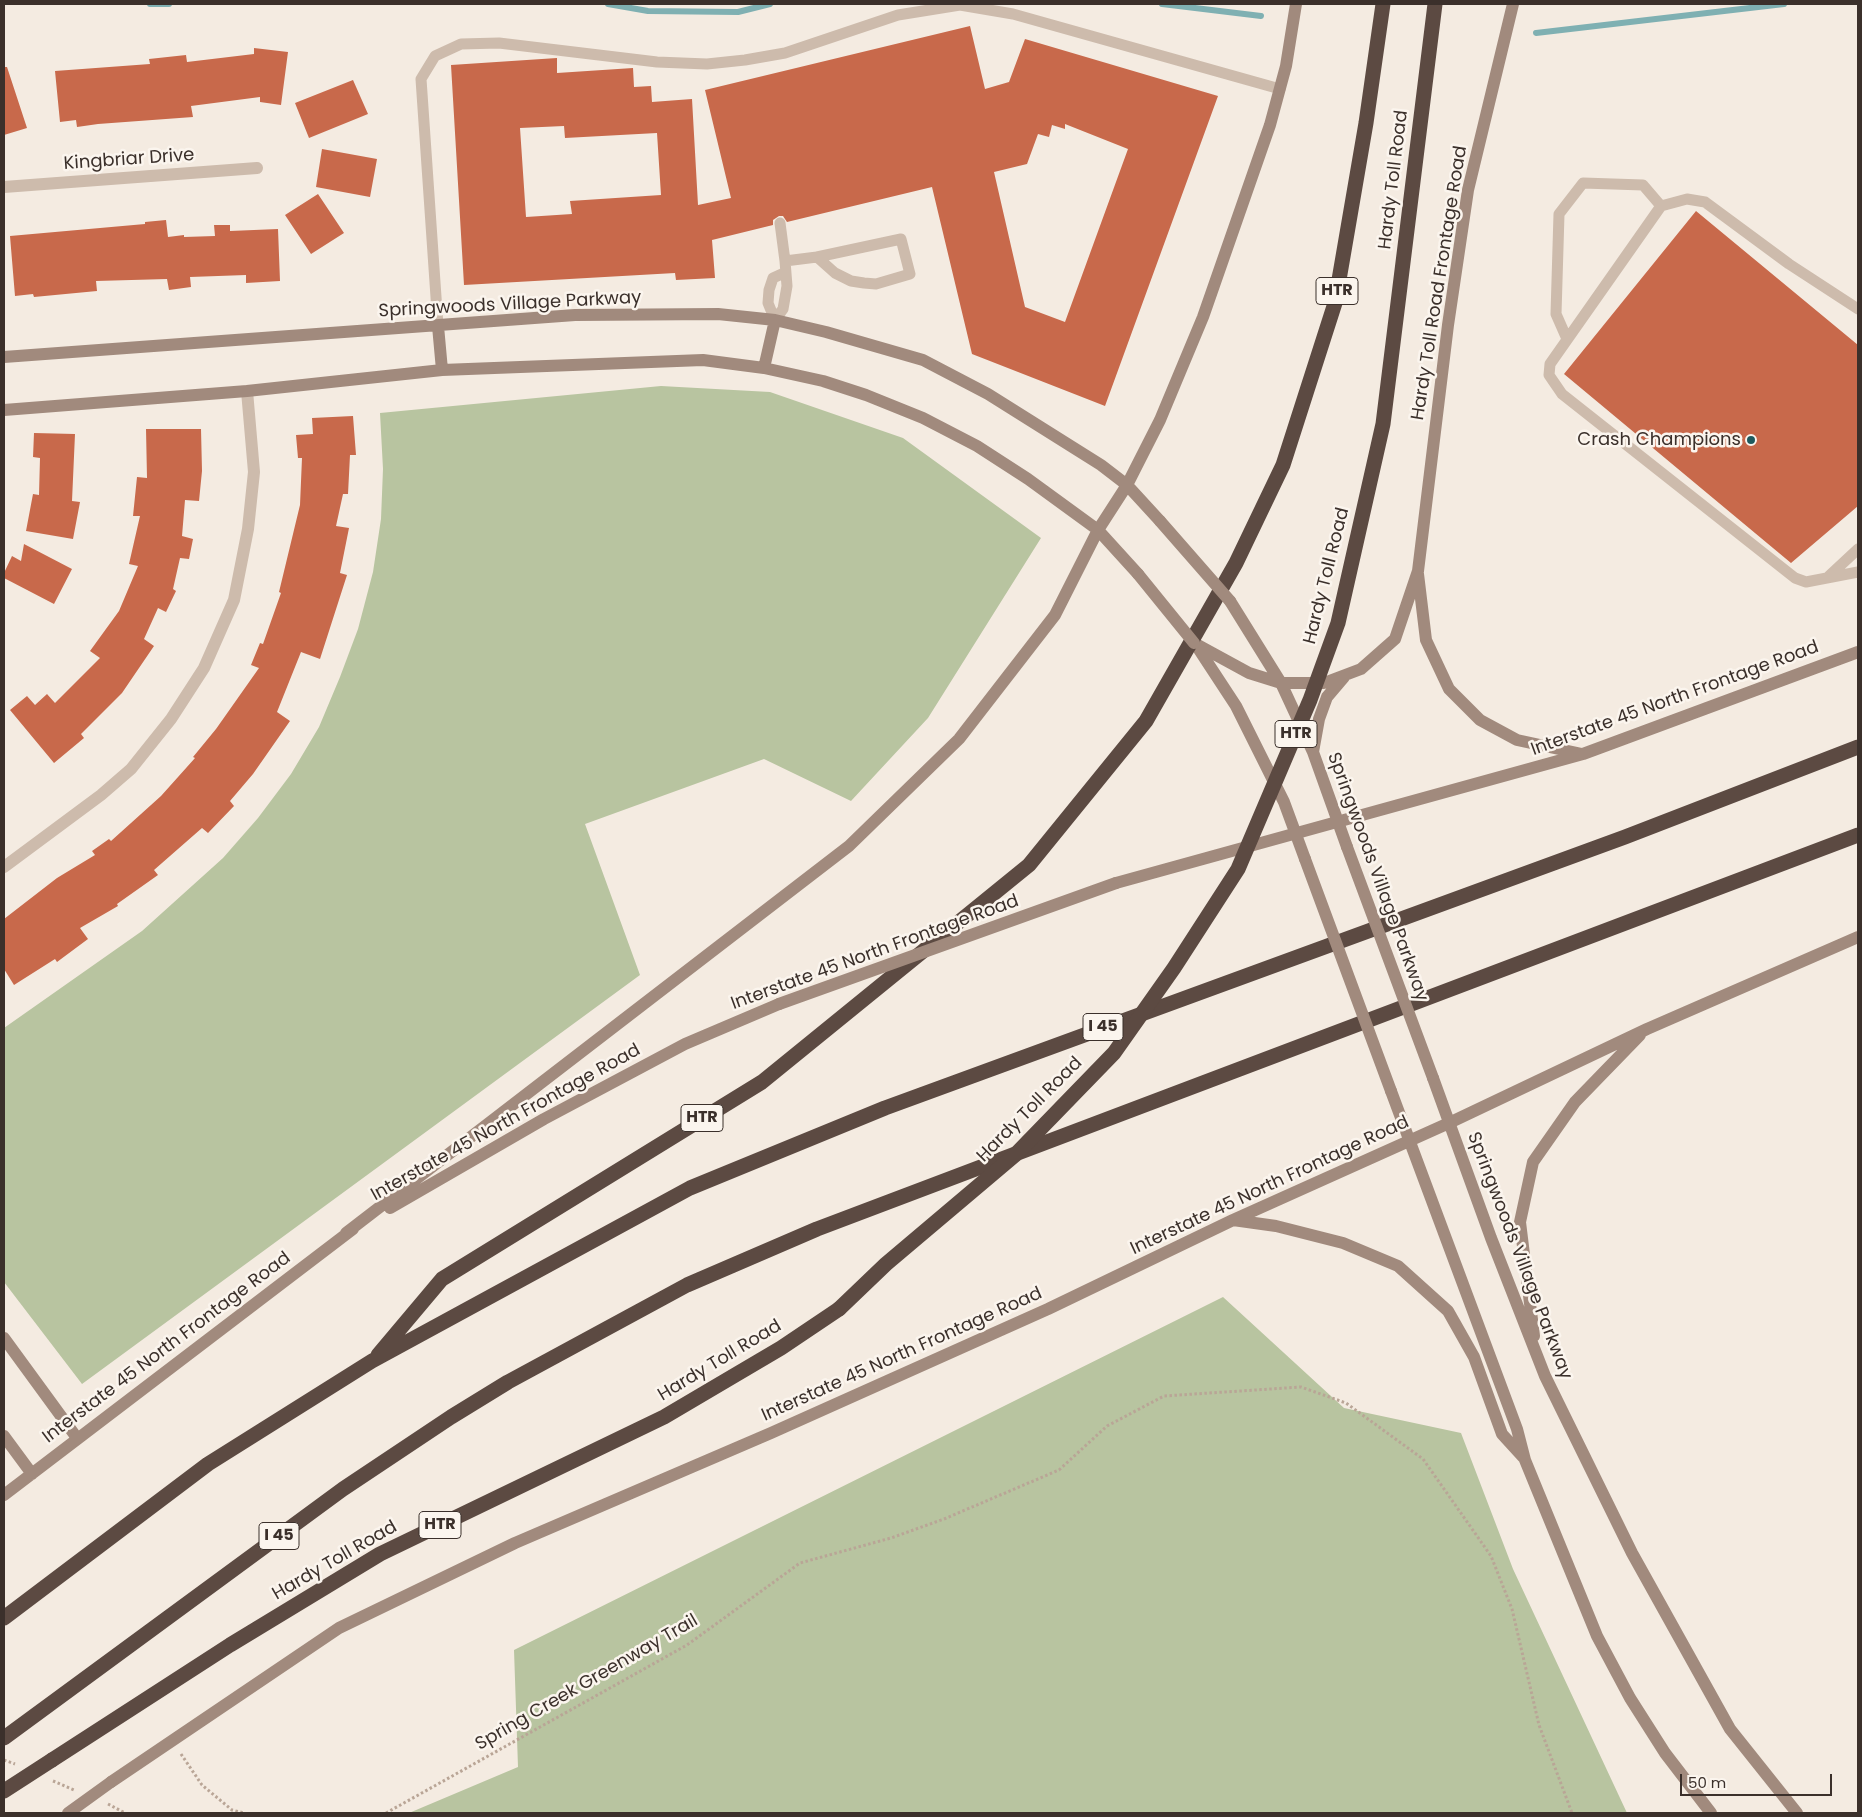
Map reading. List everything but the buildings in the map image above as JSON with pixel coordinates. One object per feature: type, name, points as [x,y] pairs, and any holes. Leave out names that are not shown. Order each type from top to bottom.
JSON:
[{"type":"highway","name":"Hardy Toll Road","points":[[372,1361],[442,1280],[762,1082],[1029,865],[1146,721],[1236,563],[1283,464],[1336,303],[1366,123],[1383,4]]},
{"type":"highway","name":"Hardy Toll Road","points":[[4,1791],[230,1645],[380,1554],[664,1417],[781,1348],[839,1310],[886,1264],[1015,1155],[1114,1053],[1174,968],[1238,869],[1310,700],[1338,623],[1383,424],[1435,4]]},
{"type":"highway","points":[[1837,755],[1858,736]]},
{"type":"highway","name":"I 45","points":[[4,1618],[208,1464],[372,1361],[690,1188],[885,1108],[1625,836],[1858,747]]},
{"type":"highway","name":"I 45","points":[[5,1737],[343,1489],[450,1417],[508,1382],[687,1285],[826,1226],[1858,835]]},
{"type":"main road","points":[[346,1233],[849,846],[959,740],[1054,615],[1098,530],[1127,485],[1160,420],[1203,317],[1270,125],[1286,66],[1296,4]]},
{"type":"main road","name":"Hardy Toll Road Frontage Road","points":[[1418,571],[1448,325],[1468,190],[1513,4]]},
{"type":"main road","name":"Springwoods Village Parkway","points":[[4,357],[575,316],[718,314],[775,320],[826,332],[923,360],[988,394],[1101,465],[1127,485],[1230,601],[1281,683],[1313,752],[1449,1123],[1536,1353],[1632,1553],[1730,1729],[1798,1813]]},
{"type":"main road","points":[[764,368],[775,320]]},
{"type":"main road","points":[[438,326],[442,370]]},
{"type":"main road","points":[[4,410],[247,392],[442,370],[703,360],[764,368],[858,392],[923,418],[984,451],[1028,479],[1098,530],[1138,574],[1194,643],[1236,706],[1284,802],[1516,1429],[1525,1460],[1597,1636],[1630,1698],[1665,1753],[1710,1813]]},
{"type":"main road","points":[[1194,643],[1249,673],[1281,683],[1324,683],[1361,669],[1395,639],[1418,571]]},
{"type":"main road","points":[[1418,571],[1426,640],[1449,689],[1480,720],[1517,740],[1583,754]]},
{"type":"main road","name":"Interstate 45 North Frontage Road","points":[[4,1495],[346,1233],[544,1119],[685,1044],[779,1004],[1116,883],[1583,754],[1858,652]]},
{"type":"main road","points":[[1313,752],[1319,719],[1326,697],[1346,675]]},
{"type":"main road","name":"Interstate 45 North Frontage Road","points":[[68,1813],[172,1740],[339,1628],[514,1543],[771,1433],[1048,1309],[1233,1220],[1410,1141],[1647,1029],[1858,937]]},
{"type":"main road","points":[[1536,1353],[1520,1222],[1533,1162],[1575,1102],[1647,1029]]},
{"type":"main road","points":[[1233,1220],[1276,1226],[1343,1243],[1398,1266],[1448,1311],[1474,1357],[1502,1434],[1525,1460]]},
{"type":"main road","points":[[4,1338],[77,1438]]},
{"type":"main road","points":[[4,1436],[32,1474]]},
{"type":"street","name":"Kingbriar Drive","points":[[4,187],[257,168]]},
{"type":"street","points":[[4,867],[100,795],[131,769],[171,719],[204,668],[234,600],[248,529],[254,472],[247,392]]},
{"type":"lane","points":[[438,326],[421,79],[435,56],[461,44],[499,43],[657,62],[707,64],[786,53],[898,15],[960,5],[1013,14],[1280,89]]},
{"type":"lane","points":[[1567,339],[1556,314],[1559,214],[1583,183],[1643,185],[1661,206]]},
{"type":"lane","points":[[1858,309],[1789,264],[1705,202],[1687,199],[1661,206],[1550,364],[1550,375],[1562,394],[1795,578],[1806,582],[1858,572]]},
{"type":"lane","points":[[775,320],[783,309],[787,286],[784,274],[780,224]]},
{"type":"lane","points":[[784,261],[817,257],[901,239],[910,274],[876,284],[851,281],[835,272],[817,257]]},
{"type":"lane","points":[[775,320],[768,303],[769,290],[773,278],[784,274]]},
{"type":"lane","points":[[1827,578],[1858,549]]},
{"type":"path","name":"Spring Creek Greenway Trail","points":[[386,1813],[687,1645],[800,1563],[891,1538],[1059,1470],[1107,1426],[1164,1396],[1301,1388],[1346,1403],[1423,1458],[1490,1556],[1512,1609],[1539,1725],[1572,1813]]},
{"type":"path","points":[[172,1740],[202,1785],[232,1810],[244,1813]]},
{"type":"path","points":[[4,1760],[22,1767]]},
{"type":"path","points":[[49,1779],[76,1791]]},
{"type":"path","points":[[104,1803],[126,1813]]},
{"type":"green space","points":[[661,386],[770,392],[903,438],[1041,538],[928,718],[851,801],[764,759],[585,824],[640,975],[82,1384],[4,1282],[4,1028],[142,931],[223,858],[258,818],[291,774],[319,727],[340,677],[358,629],[373,572],[381,519],[383,469],[380,413]]},
{"type":"green space","points":[[1223,1297],[1344,1408],[1461,1433],[1513,1569],[1627,1813],[409,1813],[518,1767],[514,1650]]},
{"type":"waterway","points":[[150,4],[169,4]]},
{"type":"waterway","points":[[608,4],[648,11],[738,12],[770,4]]},
{"type":"waterway","points":[[1162,4],[1261,16]]},
{"type":"waterway","points":[[1536,33],[1784,4]]},
{"type":"place","name":"Crash Champions","points":[[1751,440]]}]
